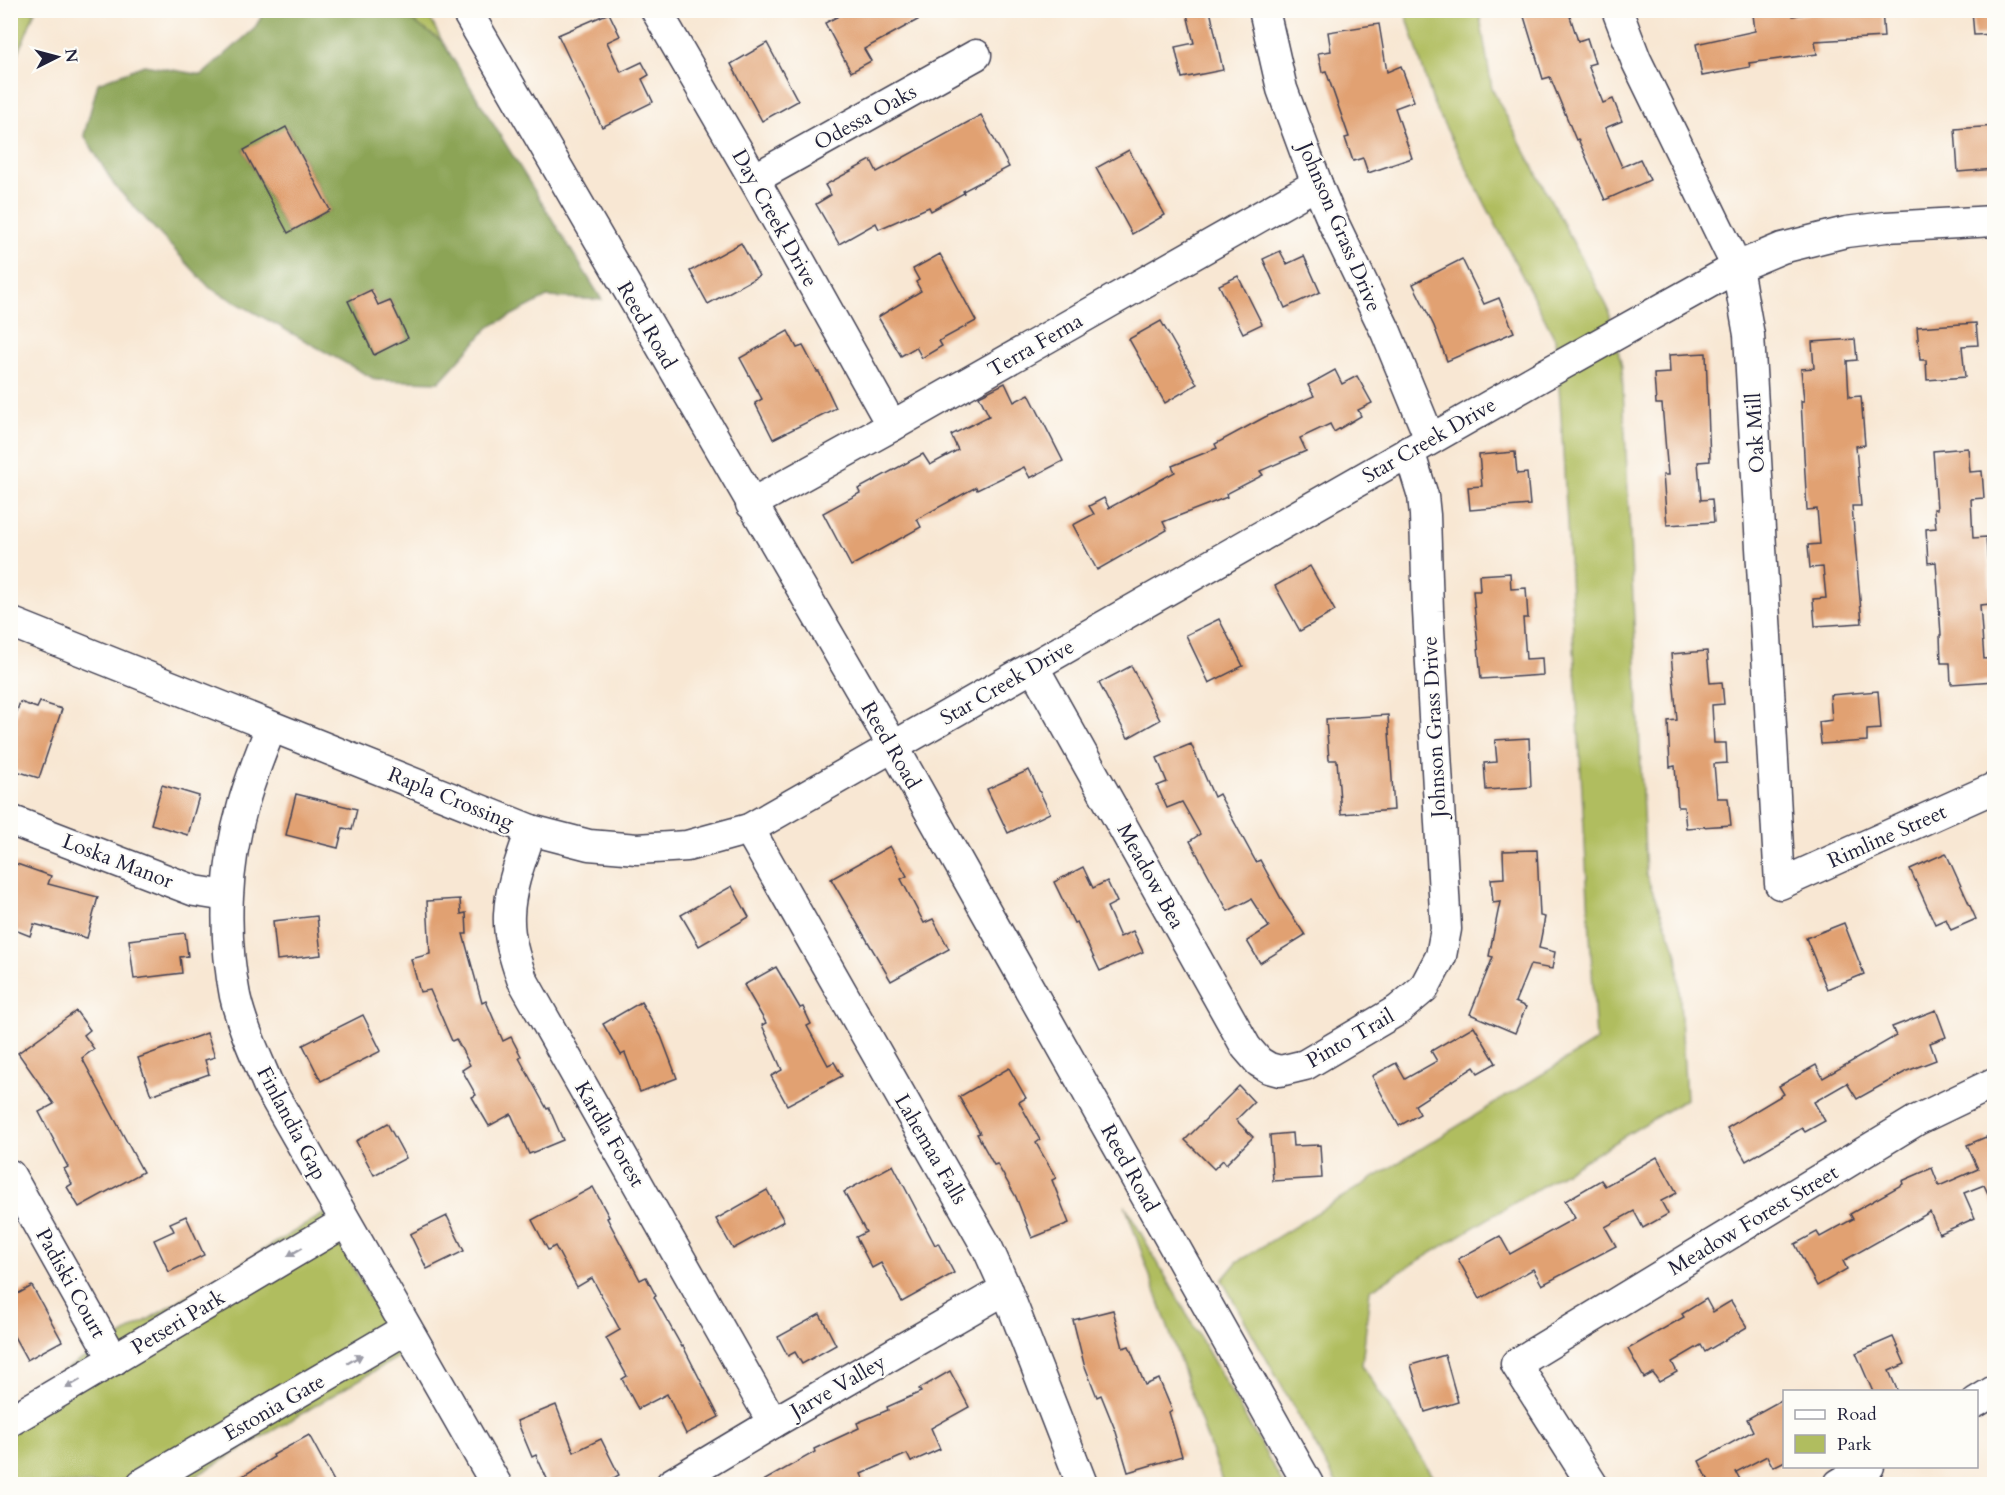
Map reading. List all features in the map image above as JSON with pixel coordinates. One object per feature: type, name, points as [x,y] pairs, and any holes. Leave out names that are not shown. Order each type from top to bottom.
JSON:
[{"type":"street","name":"Reed Road","points":[[466,10],[892,746],[1308,1485]]},
{"type":"street","name":"Day Creek Drive","points":[[656,10],[754,179],[892,426]]},
{"type":"street","name":"Johnson Grass Drive","points":[[1264,10],[1282,88],[1333,222],[1386,332],[1420,445],[1446,929],[1441,956],[1424,988],[1416,996]]},
{"type":"street","name":"Oak Mill","points":[[1617,10],[1636,60],[1737,267],[1749,335],[1780,884]]},
{"type":"street","name":"Odessa Oaks","points":[[754,179],[975,55]]},
{"type":"street","name":"Terra Ferna","points":[[752,504],[1317,184]]},
{"type":"street","name":"Star Creek Drive","points":[[892,746],[1034,668],[1420,445],[1737,267],[1782,248],[1846,232],[1886,227],[1995,221]]},
{"type":"street","name":"Rapla Crossing","points":[[10,622],[531,830],[589,845],[637,849],[687,846],[749,829],[892,746]]},
{"type":"street","name":"Meadow Bea","points":[[1034,668],[1246,1047],[1259,1062],[1280,1071]]},
{"type":"street","name":"Finlandia Gap","points":[[271,727],[243,804],[231,855],[227,896],[229,951],[236,998],[250,1042],[269,1087],[496,1485]]},
{"type":"street","name":"Rimline Street","points":[[1780,884],[1995,788]]},
{"type":"street","name":"Loska Manor","points":[[10,819],[195,891],[227,896]]},
{"type":"street","name":"Lahemaa Falls","points":[[749,829],[988,1249],[1006,1289],[1082,1485]]},
{"type":"street","name":"Kardla Forest","points":[[531,830],[517,871],[509,915],[513,950],[522,979],[773,1423]]},
{"type":"street","name":"Pinto Trail","points":[[1280,1071],[1305,1065],[1398,1010],[1416,996]]},
{"type":"street","name":"Meadow Forest Street","points":[[1592,1485],[1516,1364],[1917,1120],[1995,1083]]},
{"type":"street","name":"Padiski Court","points":[[10,1175],[114,1360]]},
{"type":"street","name":"Petseri Park","points":[[10,1421],[345,1222]]},
{"type":"street","name":"Jarve Valley","points":[[671,1485],[773,1423],[1006,1289]]},
{"type":"street","name":"Estonia Gate","points":[[142,1485],[181,1475],[406,1329]]},
{"type":"street","points":[[1978,1401],[1995,1391]]},
{"type":"street","points":[[1839,1485],[1867,1468]]},
{"type":"green space","points":[[10,11],[35,11],[11,72]]},
{"type":"green space","points":[[265,11],[397,11],[442,41],[602,300],[547,297],[489,327],[439,382],[376,380],[210,288],[114,185],[84,135],[98,83],[144,65],[202,75],[254,29]],"holes":[[[287,128],[330,210],[288,233],[244,150]],[[371,290],[378,305],[390,300],[408,338],[374,355],[348,302]]]},
{"type":"green space","points":[[397,11],[426,11],[442,41]]},
{"type":"green space","points":[[1405,11],[1479,11],[1492,89],[1608,308],[1622,367],[1646,875],[1677,953],[1686,1099],[1370,1290],[1362,1365],[1438,1484],[1337,1484],[1222,1280],[1237,1262],[1596,1041],[1555,339],[1434,105]]},
{"type":"green space","points":[[1125,1205],[1283,1484],[1223,1484]]},
{"type":"green space","points":[[325,1213],[400,1356],[182,1484],[11,1484],[11,1402]]},
{"type":"building","points":[[850,10],[936,10],[864,49],[871,61],[851,72],[825,23]]},
{"type":"building","points":[[1186,10],[1210,10],[1223,70],[1182,78],[1175,47],[1194,43]]},
{"type":"building","points":[[1522,10],[1568,10],[1578,41],[1587,38],[1595,63],[1588,65],[1603,103],[1613,99],[1622,121],[1605,128],[1622,167],[1640,159],[1650,180],[1605,200],[1578,139],[1576,140],[1550,77],[1543,79]]},
{"type":"building","points":[[1792,10],[1793,16],[1833,10],[1882,10],[1884,37],[1815,41],[1817,54],[1749,63],[1750,67],[1702,76],[1696,44],[1755,31],[1753,14]]},
{"type":"building","points":[[1972,10],[1995,10],[1995,34],[1974,35]]},
{"type":"building","points":[[609,13],[620,36],[607,42],[621,72],[642,62],[649,75],[642,79],[653,102],[602,127],[558,35]]},
{"type":"building","points":[[1379,24],[1387,72],[1401,66],[1414,101],[1395,108],[1412,158],[1368,173],[1363,158],[1353,161],[1345,138],[1349,137],[1326,71],[1322,72],[1318,53],[1331,51],[1328,32]]},
{"type":"building","points":[[767,43],[798,101],[762,121],[731,64]]},
{"type":"building","points":[[981,115],[1009,167],[931,211],[929,207],[879,229],[876,223],[839,244],[816,204],[831,195],[825,185],[871,160],[877,172]]},
{"type":"building","points":[[1995,126],[1995,169],[1958,172],[1955,129]]},
{"type":"building","points":[[286,127],[330,210],[288,233],[244,150]]},
{"type":"building","points":[[1129,150],[1165,215],[1132,234],[1096,168]]},
{"type":"building","points":[[741,243],[759,276],[708,304],[690,271]]},
{"type":"building","points":[[1280,251],[1287,264],[1304,256],[1320,292],[1285,308],[1263,259]]},
{"type":"building","points":[[940,254],[976,321],[939,341],[942,346],[922,358],[916,347],[901,356],[878,317],[921,291],[916,282],[919,280],[913,269]]},
{"type":"building","points":[[1462,259],[1484,304],[1499,298],[1514,332],[1447,361],[1434,326],[1413,284]]},
{"type":"building","points":[[1238,276],[1262,324],[1243,333],[1219,285]]},
{"type":"building","points":[[371,290],[378,305],[390,300],[408,338],[374,355],[348,301]]},
{"type":"building","points":[[1161,321],[1197,384],[1165,403],[1129,339]]},
{"type":"building","points":[[1976,323],[1978,345],[1962,346],[1965,377],[1927,380],[1926,360],[1920,360],[1917,327]]},
{"type":"building","points":[[788,331],[797,348],[803,346],[819,372],[836,408],[773,439],[755,403],[762,399],[740,358]]},
{"type":"building","points":[[1855,339],[1857,360],[1847,361],[1849,397],[1861,396],[1865,445],[1856,446],[1861,506],[1852,506],[1862,623],[1815,626],[1813,599],[1826,598],[1823,567],[1810,568],[1808,545],[1820,544],[1817,509],[1807,510],[1801,369],[1814,368],[1812,342]]},
{"type":"building","points":[[1706,353],[1710,461],[1698,462],[1701,500],[1712,499],[1714,522],[1667,525],[1663,475],[1668,475],[1662,404],[1656,404],[1654,374],[1670,373],[1669,355]]},
{"type":"building","points":[[1335,370],[1342,384],[1357,376],[1372,403],[1358,410],[1361,416],[1334,432],[1330,424],[1300,438],[1306,451],[1260,471],[1263,475],[1226,494],[1227,497],[1163,522],[1167,530],[1097,570],[1073,525],[1094,514],[1089,506],[1104,498],[1109,508],[1175,472],[1172,466],[1217,448],[1215,444],[1265,417],[1314,396],[1308,385]]},
{"type":"building","points":[[1005,383],[1014,402],[1029,394],[1063,461],[1030,478],[1024,467],[977,490],[976,487],[917,519],[921,527],[851,566],[823,513],[860,493],[858,489],[923,454],[930,465],[958,450],[951,435],[989,416],[979,396]]},
{"type":"building","points":[[1968,448],[1970,472],[1982,471],[1984,498],[1971,499],[1973,538],[1986,537],[1991,604],[1980,605],[1984,659],[1995,658],[1995,681],[1951,684],[1950,663],[1941,663],[1936,562],[1928,563],[1926,529],[1936,528],[1933,451]]},
{"type":"building","points":[[1515,452],[1517,474],[1527,473],[1530,505],[1470,510],[1468,487],[1482,486],[1479,455]]},
{"type":"building","points":[[1310,566],[1335,611],[1300,631],[1275,586]]},
{"type":"building","points":[[1510,573],[1511,589],[1526,588],[1528,618],[1523,618],[1526,659],[1542,658],[1543,675],[1481,679],[1473,591],[1480,591],[1479,575]]},
{"type":"building","points":[[1219,619],[1243,666],[1209,683],[1186,635]]},
{"type":"building","points":[[1707,651],[1710,683],[1722,682],[1724,704],[1712,705],[1714,743],[1726,743],[1727,763],[1714,764],[1717,798],[1728,798],[1731,825],[1686,828],[1684,807],[1678,807],[1675,766],[1670,767],[1668,721],[1677,720],[1671,654]]},
{"type":"building","points":[[1131,666],[1160,720],[1128,738],[1099,683]]},
{"type":"building","points":[[1878,691],[1881,729],[1867,730],[1867,741],[1821,744],[1819,722],[1832,720],[1830,695]]},
{"type":"building","points":[[20,702],[37,708],[40,702],[62,709],[39,778],[10,769],[10,731]]},
{"type":"building","points":[[1388,715],[1394,810],[1341,814],[1337,760],[1329,760],[1326,719]]},
{"type":"building","points":[[1529,738],[1531,787],[1486,790],[1484,763],[1497,762],[1495,740]]},
{"type":"building","points":[[1191,744],[1214,797],[1219,794],[1256,862],[1260,860],[1283,902],[1305,935],[1260,963],[1247,941],[1269,927],[1251,899],[1228,911],[1190,841],[1200,834],[1182,802],[1167,808],[1157,786],[1167,782],[1157,758]]},
{"type":"building","points":[[1029,770],[1050,813],[1008,833],[987,789]]},
{"type":"building","points":[[162,785],[199,796],[188,835],[151,824]]},
{"type":"building","points":[[296,794],[357,809],[352,830],[343,828],[338,848],[286,835]]},
{"type":"building","points":[[890,846],[907,876],[901,879],[924,923],[933,919],[949,949],[891,981],[831,879]]},
{"type":"building","points":[[1537,850],[1540,916],[1545,917],[1539,948],[1555,952],[1552,969],[1530,965],[1515,1002],[1526,1007],[1515,1033],[1470,1014],[1493,957],[1489,956],[1500,902],[1493,903],[1491,879],[1504,878],[1503,851]]},
{"type":"building","points":[[1946,853],[1976,919],[1951,930],[1946,919],[1935,924],[1910,869]]},
{"type":"building","points":[[14,863],[51,876],[48,884],[98,897],[87,938],[34,924],[30,936],[10,928],[10,872]]},
{"type":"building","points":[[1083,867],[1093,888],[1107,881],[1117,902],[1107,907],[1120,937],[1133,931],[1143,952],[1100,971],[1077,922],[1074,923],[1054,882]]},
{"type":"building","points":[[732,886],[749,917],[699,946],[681,915]]},
{"type":"building","points":[[460,899],[461,914],[466,913],[467,934],[463,934],[482,1003],[486,1001],[503,1041],[511,1037],[521,1056],[519,1058],[547,1109],[549,1108],[563,1140],[529,1154],[511,1114],[489,1126],[472,1097],[476,1095],[462,1070],[470,1065],[456,1039],[452,1041],[430,990],[420,992],[411,959],[430,954],[427,901]]},
{"type":"building","points":[[317,916],[321,955],[277,960],[273,921]]},
{"type":"building","points":[[1844,923],[1864,974],[1827,989],[1806,938]]},
{"type":"building","points":[[185,933],[188,956],[180,957],[182,973],[134,979],[129,940]]},
{"type":"building","points":[[776,967],[800,1008],[803,1007],[811,1024],[807,1026],[828,1065],[834,1062],[842,1076],[787,1105],[771,1076],[782,1070],[762,1025],[766,1023],[744,985]]},
{"type":"building","points":[[641,1002],[661,1036],[677,1078],[640,1092],[625,1053],[621,1055],[603,1024]]},
{"type":"building","points":[[1936,1010],[1946,1037],[1930,1043],[1936,1060],[1907,1071],[1857,1099],[1847,1083],[1814,1102],[1825,1121],[1805,1132],[1802,1128],[1746,1161],[1727,1128],[1784,1094],[1779,1086],[1816,1065],[1823,1078],[1896,1036],[1892,1027]]},
{"type":"building","points":[[76,1011],[90,1030],[84,1035],[94,1049],[82,1058],[143,1172],[79,1207],[67,1187],[72,1184],[64,1169],[68,1167],[39,1112],[54,1104],[18,1053]]},
{"type":"building","points":[[363,1015],[381,1051],[321,1081],[303,1045]]},
{"type":"building","points":[[1474,1026],[1496,1063],[1478,1073],[1474,1067],[1415,1105],[1420,1114],[1399,1126],[1372,1076],[1396,1063],[1405,1079],[1437,1061],[1431,1051]]},
{"type":"building","points":[[207,1033],[215,1057],[205,1060],[209,1074],[151,1095],[138,1058]]},
{"type":"building","points":[[1009,1068],[1026,1098],[1019,1102],[1040,1140],[1036,1143],[1056,1178],[1052,1180],[1069,1223],[1032,1238],[1016,1197],[997,1164],[994,1165],[977,1134],[980,1133],[959,1097]]},
{"type":"building","points":[[1239,1086],[1254,1102],[1236,1120],[1253,1137],[1226,1164],[1223,1160],[1214,1169],[1185,1140]]},
{"type":"building","points":[[387,1123],[406,1158],[374,1175],[356,1141]]},
{"type":"building","points":[[1292,1133],[1293,1146],[1320,1145],[1322,1178],[1273,1181],[1270,1135]]},
{"type":"building","points":[[1986,1137],[1990,1144],[1995,1142],[1995,1209],[1984,1185],[1964,1193],[1975,1218],[1939,1234],[1930,1212],[1843,1261],[1847,1269],[1817,1286],[1795,1244],[1817,1232],[1820,1237],[1853,1219],[1850,1214],[1903,1184],[1902,1181],[1932,1168],[1939,1186],[1978,1169],[1967,1145]]},
{"type":"building","points":[[1657,1157],[1677,1193],[1661,1201],[1668,1214],[1643,1228],[1634,1211],[1605,1227],[1616,1246],[1542,1285],[1533,1269],[1480,1299],[1458,1259],[1500,1236],[1510,1254],[1575,1218],[1565,1201],[1601,1180],[1605,1186]]},
{"type":"building","points":[[893,1165],[935,1245],[938,1243],[954,1273],[902,1302],[881,1263],[872,1268],[856,1237],[866,1232],[844,1192]]},
{"type":"building","points":[[593,1187],[640,1280],[646,1277],[656,1296],[654,1297],[683,1346],[719,1417],[686,1434],[667,1394],[638,1409],[622,1379],[627,1376],[606,1338],[620,1330],[592,1278],[577,1287],[555,1246],[548,1250],[532,1220]]},
{"type":"building","points":[[767,1190],[784,1221],[733,1249],[716,1219]]},
{"type":"building","points":[[186,1216],[204,1255],[169,1272],[154,1240],[174,1231],[170,1223]]},
{"type":"building","points":[[447,1216],[464,1251],[427,1269],[410,1234]]},
{"type":"building","points":[[32,1286],[62,1341],[27,1360],[10,1329],[10,1298]]},
{"type":"building","points":[[1706,1299],[1713,1312],[1731,1301],[1747,1327],[1705,1352],[1701,1345],[1672,1362],[1677,1372],[1659,1382],[1653,1373],[1644,1378],[1628,1349],[1684,1317],[1682,1314]]},
{"type":"building","points":[[1113,1310],[1123,1348],[1129,1346],[1145,1385],[1159,1379],[1172,1410],[1169,1412],[1182,1456],[1128,1472],[1116,1432],[1101,1395],[1097,1397],[1084,1364],[1073,1320]]},
{"type":"building","points":[[820,1314],[836,1345],[802,1364],[795,1352],[788,1356],[778,1337]]},
{"type":"building","points":[[1893,1337],[1905,1364],[1889,1371],[1897,1390],[1872,1390],[1856,1353]]},
{"type":"building","points":[[1445,1355],[1458,1402],[1425,1412],[1411,1365]]},
{"type":"building","points":[[950,1371],[969,1407],[931,1428],[940,1449],[911,1462],[907,1454],[861,1474],[866,1485],[756,1485],[815,1452],[814,1449],[859,1428],[857,1423],[888,1410],[887,1407],[921,1392],[919,1389]]},
{"type":"building","points":[[1783,1399],[1783,1462],[1773,1467],[1767,1456],[1736,1472],[1743,1485],[1711,1485],[1699,1461],[1753,1431],[1747,1419]]},
{"type":"building","points":[[556,1405],[574,1452],[601,1439],[619,1475],[600,1485],[550,1485],[536,1455],[532,1457],[517,1421]]},
{"type":"building","points":[[309,1435],[336,1485],[228,1485],[274,1457],[273,1455]]}]
